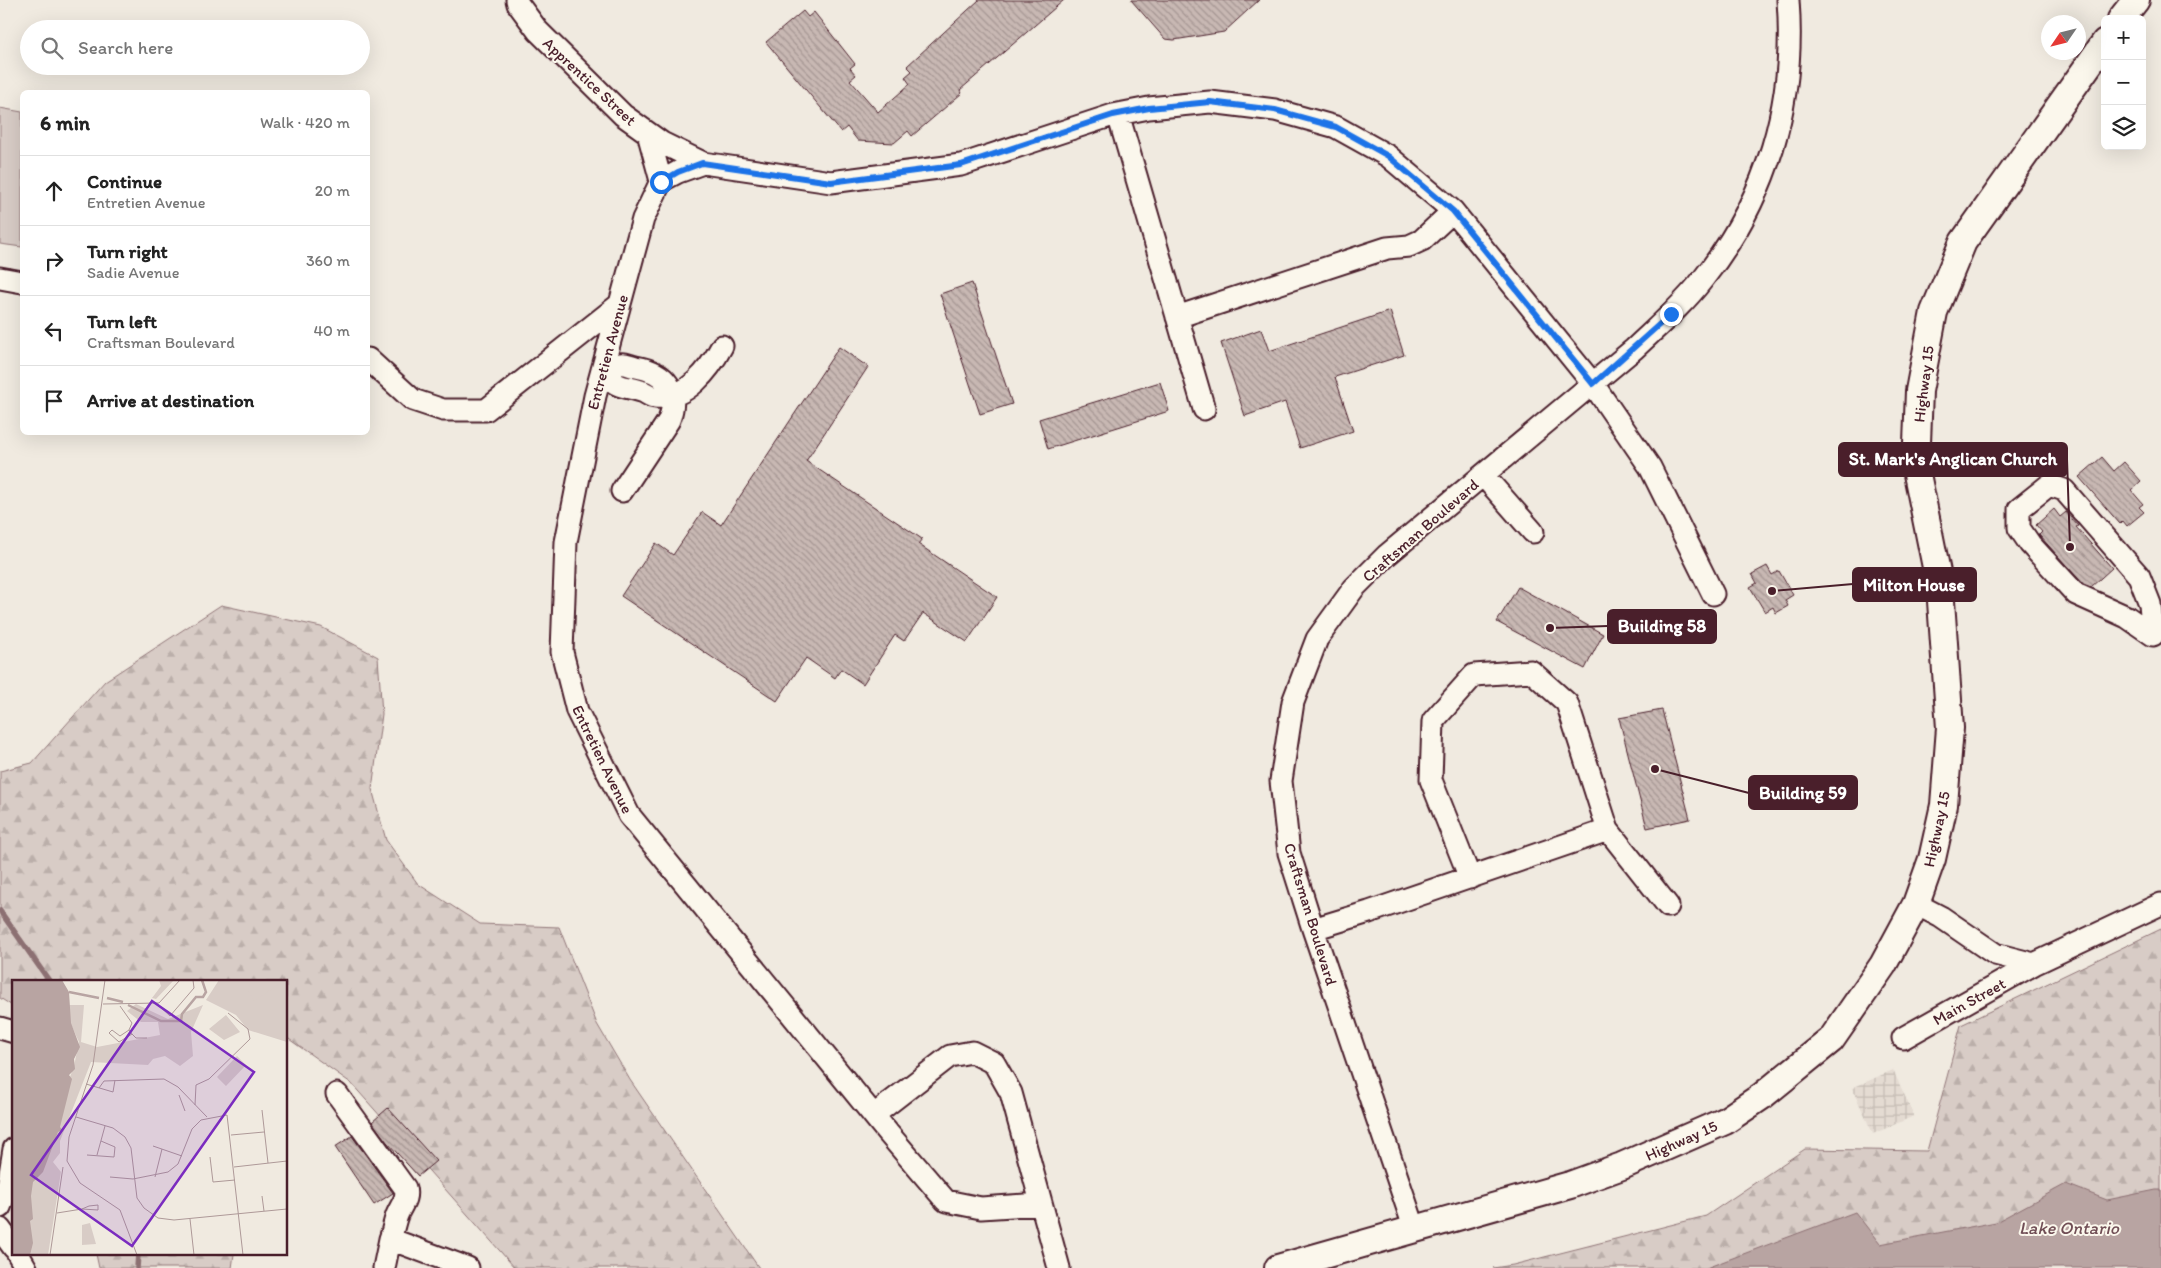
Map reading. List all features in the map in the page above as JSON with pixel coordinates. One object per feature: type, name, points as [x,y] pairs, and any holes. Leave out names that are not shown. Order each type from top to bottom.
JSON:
[{"type":"main road","points":[[2124,15],[2136,0]]},
{"type":"main road","name":"Highway 15","points":[[1278,1268],[1570,1185],[1622,1166],[1725,1121],[1762,1096],[1832,1040],[1884,965],[1916,904],[1932,859],[1944,805],[1950,728],[1940,588],[1916,469],[1919,390],[1934,312],[1963,242],[2101,48]]},
{"type":"street","name":"Apprentice Street","points":[[517,0],[538,32],[623,115],[662,143],[702,163]]},
{"type":"street","name":"Craftsman Boulevard","points":[[1415,1230],[1289,853],[1281,781],[1294,702],[1317,639],[1354,588],[1388,555],[1593,384],[1665,320],[1703,280],[1731,241],[1759,189],[1780,123],[1790,55],[1788,0]]},
{"type":"street","points":[[648,133],[661,182],[678,172],[702,163],[831,182],[961,165],[1118,114],[1149,108],[1210,102],[1275,110],[1336,127],[1388,156],[1453,211],[1593,384],[1650,467],[1713,594]]},
{"type":"street","points":[[1118,114],[1204,409]]},
{"type":"street","name":"Entretien Avenue","points":[[661,182],[643,219],[595,396],[566,542],[562,652],[577,711],[629,815],[946,1201],[981,1208],[1041,1204]]},
{"type":"street","points":[[1177,316],[1387,248],[1409,246],[1422,240],[1453,211]]},
{"type":"street","points":[[0,278],[20,282]]},
{"type":"street","points":[[370,361],[413,400],[443,410],[486,410],[620,304]]},
{"type":"street","points":[[602,370],[615,386],[643,392],[654,397],[672,396],[691,385],[704,374],[714,362],[722,346]]},
{"type":"street","points":[[622,490],[669,420],[673,408],[672,396]]},
{"type":"street","points":[[1483,475],[1533,532]]},
{"type":"street","points":[[2049,485],[2064,490],[2139,576],[2150,604],[2157,640],[2127,616],[2076,594],[2030,544],[2019,528],[2019,509],[2049,485]]},
{"type":"street","points":[[1470,878],[1431,780],[1433,721],[1474,674],[1531,671],[1567,703],[1608,830],[1668,906]]},
{"type":"street","points":[[1313,929],[1369,912],[1608,830]]},
{"type":"street","name":"Main Street","points":[[1916,904],[1941,917],[1995,954],[2034,964]]},
{"type":"street","name":"Main Street","points":[[1903,1038],[2034,964],[2161,904]]},
{"type":"street","points":[[874,1115],[950,1056],[972,1052],[994,1063],[1011,1093],[1060,1268]]},
{"type":"street","points":[[336,1094],[405,1188],[405,1201],[398,1214],[390,1239],[384,1268]]},
{"type":"street","points":[[0,1207],[8,1186],[12,1161]]},
{"type":"street","points":[[0,1229],[12,1245]]},
{"type":"street","points":[[390,1239],[468,1268]]},
{"type":"street","points":[[19,1256],[26,1268]]},
{"type":"shaded area","points":[[1893,1070],[1914,1116],[1873,1134],[1852,1088]]},
{"type":"green space","points":[[0,108],[20,112],[20,247],[0,244]]},
{"type":"green space","points":[[221,605],[321,627],[378,657],[382,714],[372,789],[386,840],[418,884],[480,924],[559,927],[597,1024],[630,1080],[759,1268],[515,1268],[351,1083],[288,1038],[288,980],[12,980],[12,1006],[0,998],[0,771],[32,763],[105,681]]},
{"type":"green space","points":[[2161,929],[2161,1222],[1818,1268],[1493,1268],[1513,1265],[1706,1216],[1805,1149],[1927,1151],[1961,1025]]},
{"type":"green space","points":[[96,1256],[234,1256],[232,1268],[99,1268]]},
{"type":"water","name":"Lake Ontario","points":[[2066,1184],[2107,1200],[2161,1190],[2161,1268],[1706,1268],[1855,1212],[1880,1244],[1996,1222]]},
{"type":"building","points":[[979,0],[1064,0],[960,90],[962,93],[912,136],[908,131],[894,143],[858,141],[847,127],[841,132],[766,42],[803,11],[808,17],[814,12],[855,64],[850,68],[856,75],[850,80],[878,112],[910,84],[905,77],[912,71],[907,66]]},
{"type":"building","points":[[1131,0],[1259,0],[1224,32],[1174,40],[1165,39]]},
{"type":"building","points":[[972,283],[1012,404],[980,414],[940,294]]},
{"type":"building","points":[[1390,311],[1404,355],[1335,377],[1353,431],[1300,448],[1285,402],[1245,416],[1221,343],[1261,329],[1269,351]]},
{"type":"building","points":[[839,347],[868,367],[806,461],[922,539],[918,544],[997,597],[967,642],[923,613],[904,641],[895,635],[863,684],[841,669],[835,678],[806,658],[777,701],[621,596],[656,543],[673,555],[702,512],[721,525]]},
{"type":"building","points":[[1160,382],[1169,411],[1048,449],[1039,419]]},
{"type":"building","points":[[2102,457],[2114,471],[2124,462],[2141,481],[2131,490],[2143,504],[2139,507],[2144,512],[2127,526],[2123,521],[2120,524],[2079,477]]},
{"type":"building","points":[[2054,509],[2060,517],[2066,512],[2078,526],[2076,527],[2112,568],[2091,587],[2083,584],[2039,535],[2042,532],[2036,525]]},
{"type":"building","points":[[1767,566],[1772,575],[1779,571],[1793,595],[1785,600],[1788,606],[1776,613],[1773,607],[1765,612],[1750,587],[1757,583],[1752,574]]},
{"type":"building","points":[[1518,587],[1603,634],[1585,669],[1497,622]]},
{"type":"building","points":[[1662,710],[1690,819],[1647,828],[1619,718]]},
{"type":"building","points":[[388,1108],[436,1161],[418,1176],[387,1142],[372,1122]]},
{"type":"building","points":[[352,1136],[393,1193],[374,1205],[335,1147]]},
{"type":"waterway","points":[[0,911],[49,980]]},
{"type":"waterway","points":[[137,1268],[138,1256]]},
{"type":"place","name":"St. Mark's Anglican Church","points":[[2070,547]]},
{"type":"place","name":"Milton House","points":[[1772,591]]},
{"type":"place","name":"Building 58","points":[[1550,628]]},
{"type":"place","name":"Building 59","points":[[1655,769]]},
{"type":"route","points":[[661,182],[678,172],[702,163],[831,182],[961,165],[1113,115],[1149,108],[1210,102],[1275,110],[1336,127],[1388,156],[1453,211],[1593,384],[1671,314]]}]
